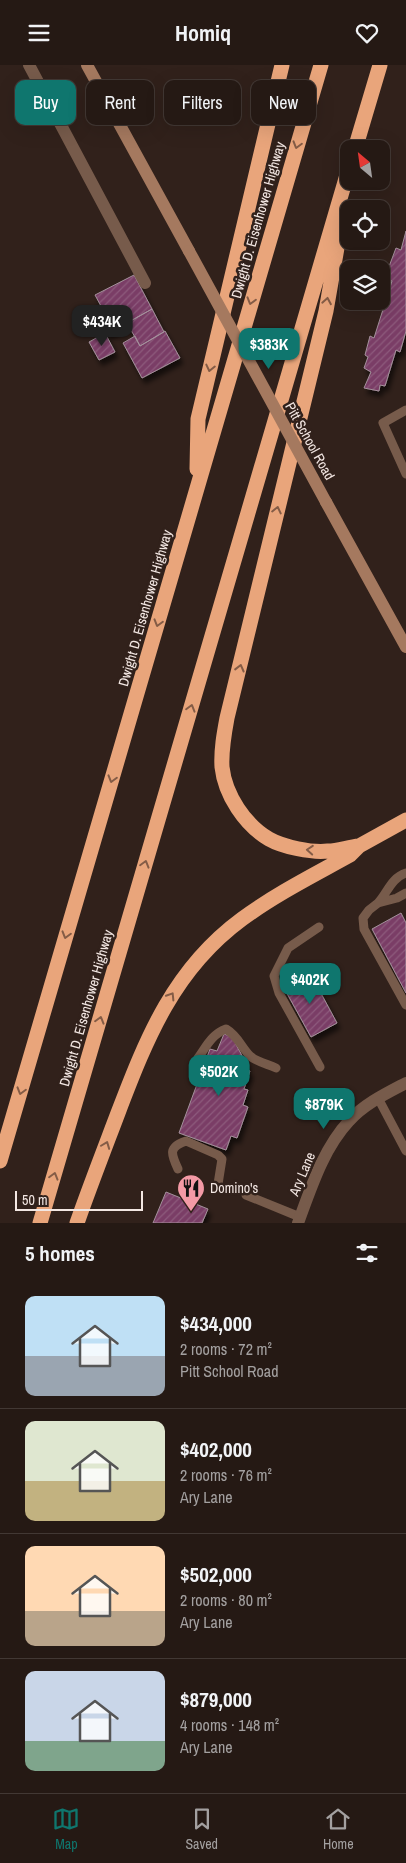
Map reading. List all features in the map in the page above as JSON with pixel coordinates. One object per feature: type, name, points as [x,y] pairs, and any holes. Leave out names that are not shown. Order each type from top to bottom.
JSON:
[{"type":"highway","points":[[196,491],[198,419],[282,65]]},
{"type":"highway","name":"Dwight D. Eisenhower Highway","points":[[0,1161],[321,65]]},
{"type":"highway","points":[[357,140],[380,65]]},
{"type":"highway","name":"Dwight D. Eisenhower Highway","points":[[40,1223],[343,190]]},
{"type":"highway","points":[[347,190],[326,311],[227,718],[222,749],[222,768],[228,791],[243,817],[269,839],[300,849],[329,851],[358,846]]},
{"type":"highway","points":[[76,1223],[141,1054],[157,1019],[173,992],[214,943],[242,919],[276,896],[350,855],[358,846],[406,820]]},
{"type":"main road","name":"Pitt School Road","points":[[87,65],[406,647]]},
{"type":"main road","points":[[384,832],[406,826]]},
{"type":"street","points":[[29,65],[145,283]]},
{"type":"street","name":"Ary Lane","points":[[299,1220],[317,1172],[332,1143],[350,1120],[378,1098],[406,1083]]},
{"type":"lane","points":[[406,410],[383,423],[406,474]]},
{"type":"lane","points":[[406,873],[393,881],[385,895],[363,918],[364,929],[406,1005]]},
{"type":"lane","points":[[378,903],[397,898],[406,893]]},
{"type":"lane","points":[[318,927],[288,947],[274,977],[279,993],[320,1067]]},
{"type":"lane","points":[[198,1059],[210,1039],[226,1029],[238,1039],[249,1055],[276,1068]]},
{"type":"lane","points":[[378,1098],[406,1151]]},
{"type":"lane","points":[[178,1169],[172,1156],[174,1148],[186,1141],[218,1155],[222,1159],[218,1184]]},
{"type":"lane","points":[[246,1195],[299,1220]]},
{"type":"building","points":[[406,231],[406,331],[400,352],[396,350],[385,386],[380,385],[379,391],[364,388],[371,372],[364,368],[368,357],[365,355],[370,336],[374,338],[383,310],[390,310],[390,287],[392,281],[390,280],[390,264],[396,248],[401,250]]},
{"type":"building","points":[[134,275],[152,309],[109,333],[95,308],[101,306],[95,295]]},
{"type":"building","points":[[152,309],[164,332],[140,346],[127,323]]},
{"type":"building","points":[[165,331],[180,358],[142,378],[123,343],[135,336],[140,346]]},
{"type":"building","points":[[105,333],[115,352],[99,360],[89,342]]},
{"type":"building","points":[[401,913],[406,923],[406,993],[372,929]]},
{"type":"building","points":[[310,973],[337,1023],[311,1037],[284,988]]},
{"type":"building","points":[[224,1034],[232,1037],[247,1065],[245,1069],[250,1071],[244,1089],[248,1090],[243,1105],[248,1107],[237,1138],[231,1136],[226,1150],[179,1133],[210,1049],[217,1051]]},
{"type":"building","points":[[166,1192],[208,1209],[202,1223],[153,1223]]},
{"type":"place","name":"Domino's","points":[[191,1212]]}]
